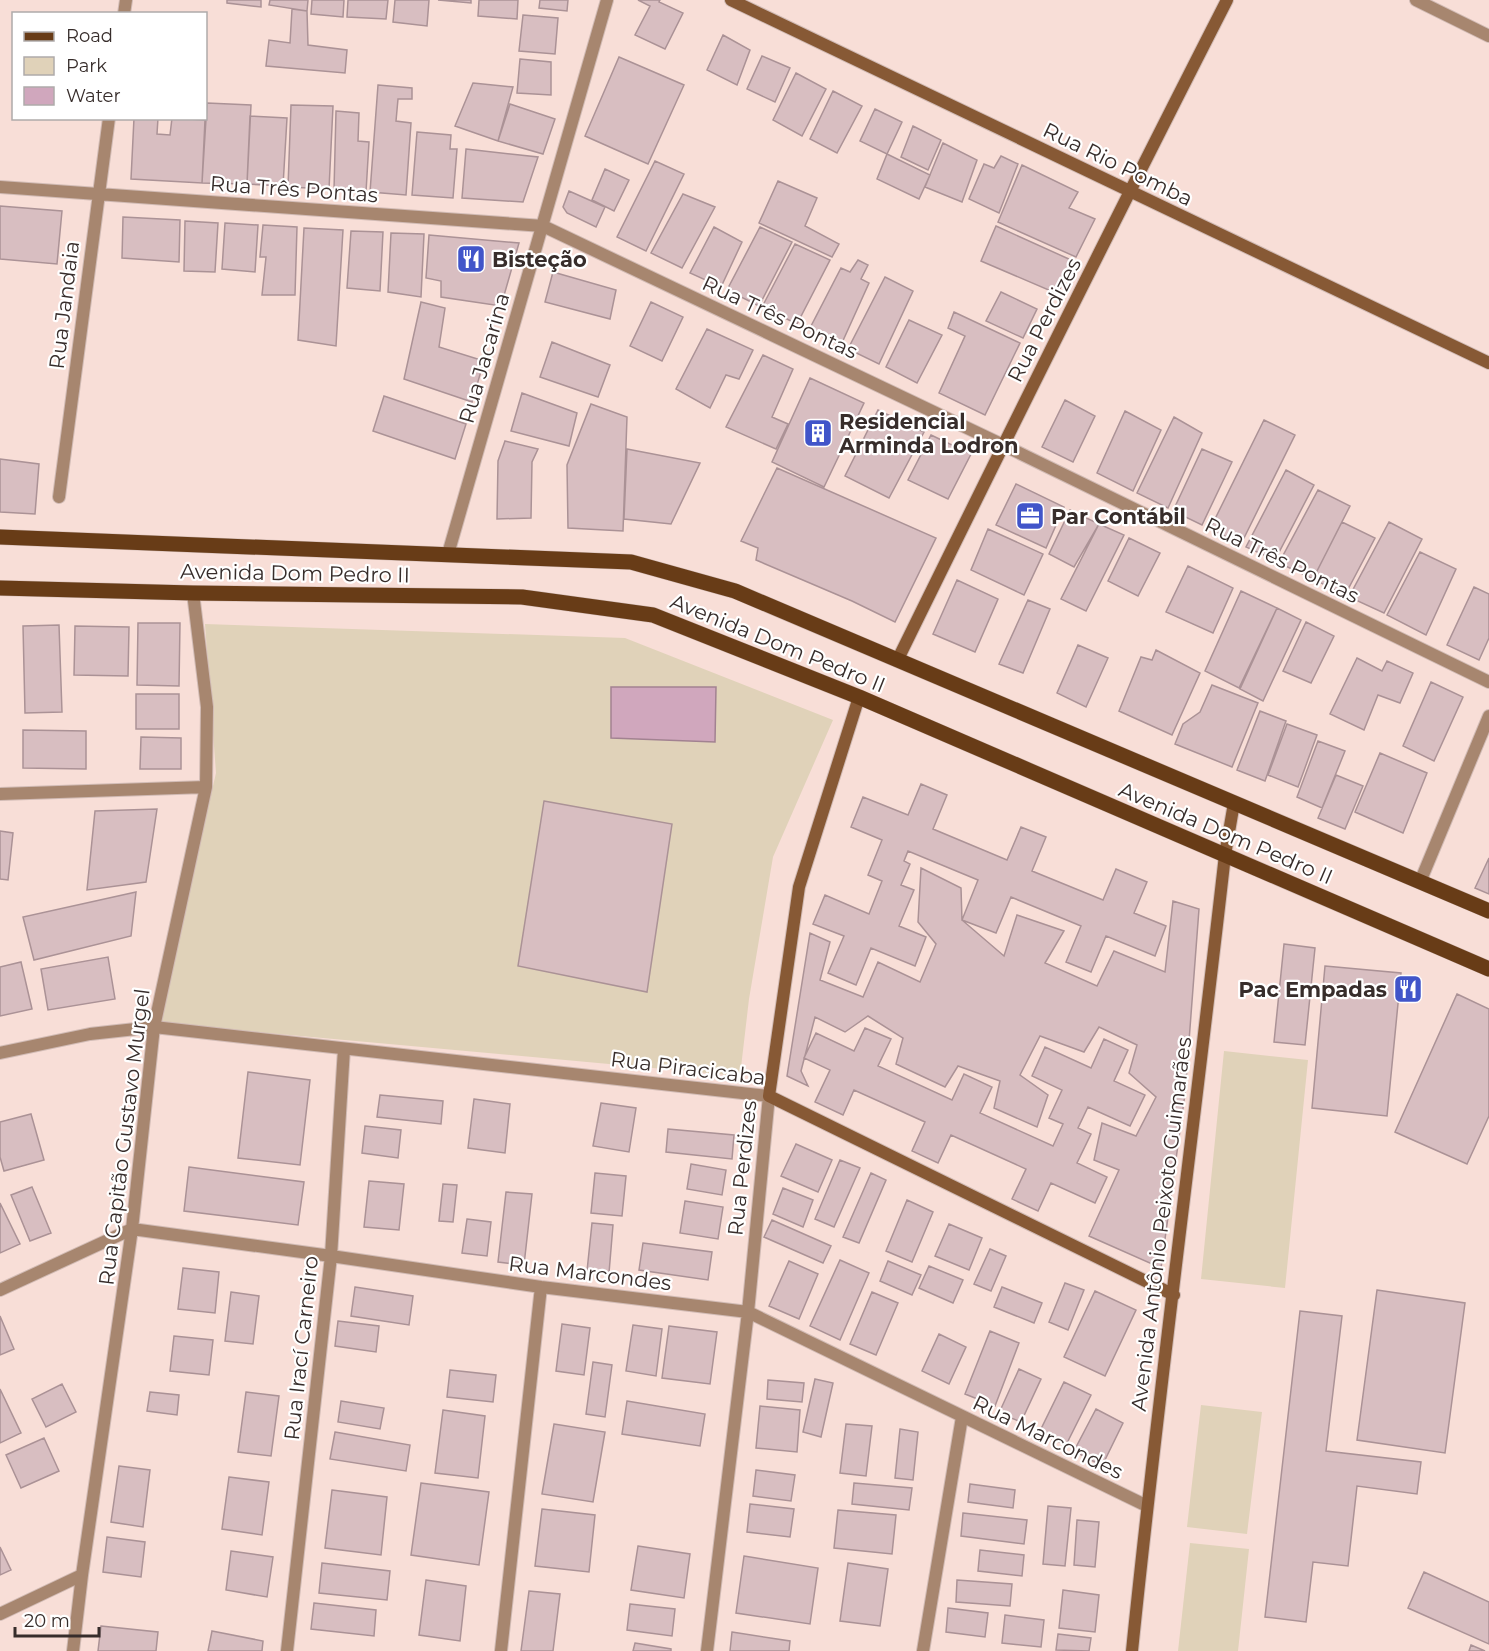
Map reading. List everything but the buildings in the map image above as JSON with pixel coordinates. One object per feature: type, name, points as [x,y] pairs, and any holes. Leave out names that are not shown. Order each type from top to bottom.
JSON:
[{"type":"main road","name":"Avenida Dom Pedro II","points":[[0,537],[631,562],[735,591],[1489,911]]},
{"type":"main road","name":"Avenida Dom Pedro II","points":[[0,588],[522,597],[652,615],[859,697],[1489,969]]},
{"type":"street","name":"Rua Jacarina","points":[[448,555],[607,0]]},
{"type":"street","name":"Rua Rio Pomba","points":[[731,0],[1489,363]]},
{"type":"street","name":"Rua Perdizes","points":[[898,659],[1227,0]]},
{"type":"street","points":[[1416,0],[1489,36]]},
{"type":"street","name":"Rua Jandaia","points":[[59,497],[109,120]]},
{"type":"street","name":"Rua Três Pontas","points":[[0,187],[543,226],[1003,445],[1489,682]]},
{"type":"street","name":"Rua Capitão Gustavo Murgel","points":[[74,1651],[82,1575],[132,1229],[154,1027],[206,787],[207,707],[193,593]]},
{"type":"street","name":"Rua Perdizes","points":[[707,1651],[748,1312],[769,1096],[799,887],[859,697]]},
{"type":"street","points":[[1420,882],[1489,716]]},
{"type":"street","points":[[0,794],[206,787]]},
{"type":"street","name":"Avenida Antônio Peixoto Guimarães","points":[[1132,1651],[1147,1506],[1225,855],[1234,802]]},
{"type":"street","name":"Rua Piracicaba","points":[[0,1053],[90,1034],[154,1027],[769,1096],[1174,1295]]},
{"type":"street","name":"Rua Irací Carneiro","points":[[287,1651],[331,1256],[344,1049]]},
{"type":"street","points":[[0,1290],[132,1229]]},
{"type":"street","name":"Rua Marcondes","points":[[132,1229],[541,1287],[748,1312],[1147,1506]]},
{"type":"street","points":[[501,1651],[541,1287]]},
{"type":"street","points":[[923,1651],[962,1417]]},
{"type":"street","points":[[0,1614],[82,1575]]},
{"type":"green space","points":[[205,624],[625,638],[833,720],[773,857],[749,999],[740,1076],[158,1023],[216,773]]},
{"type":"green space","points":[[1224,1051],[1308,1060],[1285,1288],[1201,1279]]},
{"type":"green space","points":[[1201,1405],[1262,1412],[1247,1534],[1187,1527]]},
{"type":"green space","points":[[1190,1543],[1249,1549],[1238,1651],[1178,1651]]},
{"type":"water","points":[[611,687],[716,687],[715,742],[611,738]]},
{"type":"place","name":"Bisteção","points":[[471,259]]},
{"type":"place","name":"Residencial Arminda Lodron","points":[[818,433]]},
{"type":"place","name":"Par Contábil","points":[[1030,516]]},
{"type":"place","name":"Pac Empadas","points":[[1408,989]]}]
